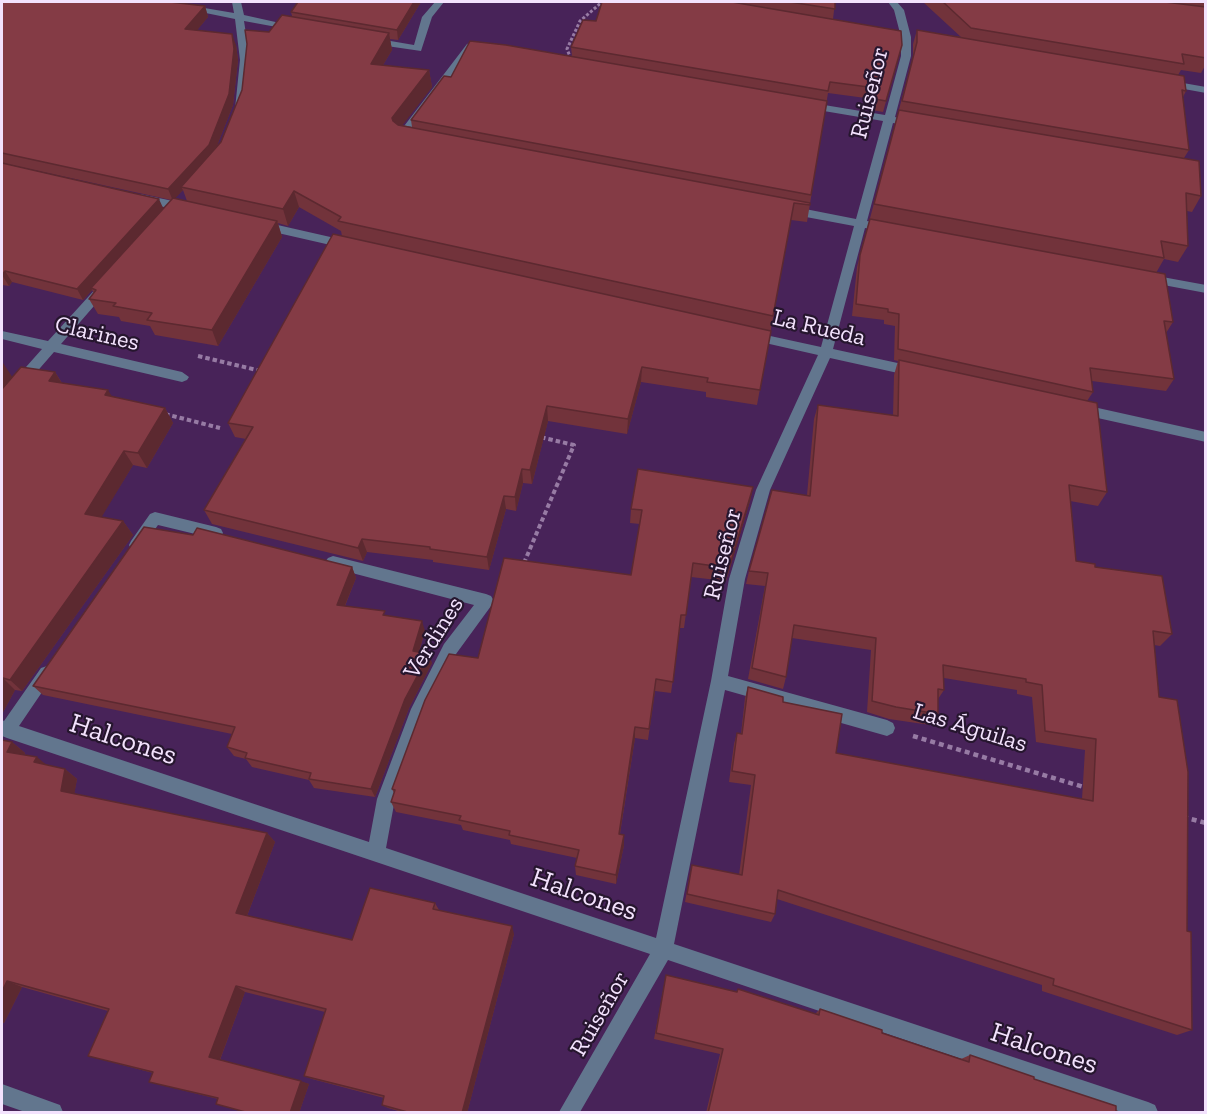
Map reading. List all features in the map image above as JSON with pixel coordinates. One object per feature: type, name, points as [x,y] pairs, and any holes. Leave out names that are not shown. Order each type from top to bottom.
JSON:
[{"type":"street","points":[[157,2],[305,30]]},
{"type":"street","points":[[236,116],[240,106],[245,60],[237,2]]},
{"type":"street","points":[[362,39],[418,49],[427,17],[439,2]]},
{"type":"street","name":"Ruiseñor","points":[[568,1113],[663,950],[738,579],[763,490],[826,352],[906,56],[906,37],[899,10],[893,2]]},
{"type":"street","points":[[426,140],[402,135],[470,46],[482,48]]},
{"type":"street","points":[[1160,82],[1206,90]]},
{"type":"street","points":[[795,103],[923,126]]},
{"type":"street","points":[[123,194],[200,211]]},
{"type":"street","points":[[779,208],[896,230]]},
{"type":"street","points":[[244,221],[356,247]]},
{"type":"street","points":[[2,402],[114,276]]},
{"type":"street","points":[[1137,276],[1206,289]]},
{"type":"street","name":"La Rueda","points":[[734,332],[930,375]]},
{"type":"street","name":"Clarines","points":[[2,335],[182,377]]},
{"type":"street","points":[[1068,406],[1206,437]]},
{"type":"street","points":[[128,556],[155,518],[235,538]]},
{"type":"street","name":"Verdines","points":[[315,558],[486,600],[450,649],[419,709],[386,799],[376,854]]},
{"type":"street","points":[[4,729],[54,663]]},
{"type":"street","name":"Las Águilas","points":[[719,681],[887,728]]},
{"type":"street","name":"Halcones","points":[[4,729],[1148,1113]]},
{"type":"street","points":[[2,1094],[53,1113]]},
{"type":"path","points":[[573,64],[567,49],[580,21],[602,2]]},
{"type":"path","points":[[220,428],[156,412],[198,356],[267,372]]},
{"type":"path","points":[[519,574],[574,445],[540,437]]},
{"type":"path","name":"Las Águilas","points":[[887,728],[1092,789]]},
{"type":"path","points":[[1171,813],[1206,823]]},
{"type":"building","points":[[2,2],[170,2],[205,6],[185,29],[232,34],[234,49],[229,94],[209,145],[168,189],[2,153]]},
{"type":"building","points":[[298,2],[414,2],[397,30],[291,12]]},
{"type":"building","points":[[602,2],[732,2],[901,31],[902,45],[886,101],[875,99],[876,88],[830,82],[828,91],[571,47],[583,20],[596,21]]},
{"type":"building","points":[[790,2],[835,2],[835,9]]},
{"type":"building","points":[[943,2],[1165,2],[1206,7],[1206,58],[1182,54],[1184,64],[971,28]]},
{"type":"building","points":[[282,15],[389,33],[371,64],[429,70],[392,118],[398,125],[810,203],[810,205],[794,203],[773,316],[338,221],[341,217],[294,191],[283,209],[181,187],[221,142],[242,90],[247,44],[245,30],[269,32]]},
{"type":"building","points":[[917,30],[1184,76],[1186,91],[1182,90],[1189,150],[902,101],[917,42]]},
{"type":"building","points":[[470,41],[506,45],[827,101],[811,195],[411,120],[444,76],[451,77]]},
{"type":"building","points":[[899,110],[1199,161],[1201,196],[1186,193],[1188,246],[1161,241],[1164,258],[874,204]]},
{"type":"building","points":[[2,163],[159,199],[77,289],[5,271],[2,275]]},
{"type":"building","points":[[173,198],[277,221],[212,330],[147,320],[152,313],[113,306],[116,303],[89,299],[96,290],[91,288]]},
{"type":"building","points":[[870,219],[1165,274],[1173,322],[1164,321],[1174,379],[1090,368],[1093,392],[898,349],[899,314],[888,312],[888,309],[856,304],[860,255]]},
{"type":"building","points":[[333,234],[771,331],[760,390],[707,382],[708,378],[642,367],[628,419],[547,406],[530,470],[522,469],[515,497],[504,496],[487,557],[362,539],[358,548],[204,510],[253,427],[228,423]]},
{"type":"building","points":[[899,360],[1097,403],[1107,492],[1069,485],[1076,561],[1095,564],[1095,567],[1162,576],[1172,634],[1153,631],[1159,697],[1177,700],[1188,772],[1187,931],[1191,932],[1192,1030],[1053,985],[1054,979],[778,890],[775,914],[687,894],[692,865],[742,875],[755,775],[732,771],[737,733],[742,734],[748,687],[783,697],[783,702],[842,714],[836,753],[1093,801],[1096,739],[1045,731],[1042,685],[1026,682],[1026,679],[943,665],[944,690],[938,689],[938,714],[896,707],[872,701],[876,638],[794,625],[786,677],[752,668],[768,573],[749,571],[772,490],[810,496],[818,405],[898,416]]},
{"type":"building","points":[[21,367],[55,372],[49,381],[108,390],[105,395],[165,408],[138,453],[124,451],[85,514],[123,521],[10,680],[3,678],[2,680],[2,389]]},
{"type":"building","points":[[638,469],[753,487],[729,568],[693,563],[686,615],[681,615],[673,682],[656,679],[649,729],[635,727],[619,834],[624,835],[616,875],[575,866],[579,850],[509,835],[510,831],[459,820],[461,816],[391,802],[395,790],[392,789],[425,700],[449,654],[478,658],[504,558],[631,575],[642,510],[631,509]]},
{"type":"building","points":[[144,527],[193,535],[197,528],[352,567],[337,605],[385,611],[383,615],[422,621],[413,651],[429,654],[405,699],[371,789],[309,779],[311,773],[245,758],[247,753],[227,747],[235,727],[33,686]]},
{"type":"building","points":[[2,740],[12,742],[7,752],[37,757],[34,762],[65,769],[61,791],[267,833],[236,913],[352,940],[370,888],[435,903],[433,909],[512,926],[462,1113],[411,1113],[382,1105],[384,1096],[304,1076],[326,1009],[236,986],[209,1057],[301,1081],[290,1113],[249,1113],[216,1104],[218,1098],[149,1082],[153,1072],[88,1056],[109,1009],[7,981],[2,991]]},
{"type":"building","points":[[666,975],[737,992],[738,989],[819,1015],[820,1009],[882,1030],[882,1033],[969,1062],[970,1055],[1034,1077],[1034,1079],[1116,1106],[1116,1111],[1122,1113],[708,1113],[723,1049],[656,1033]]}]
